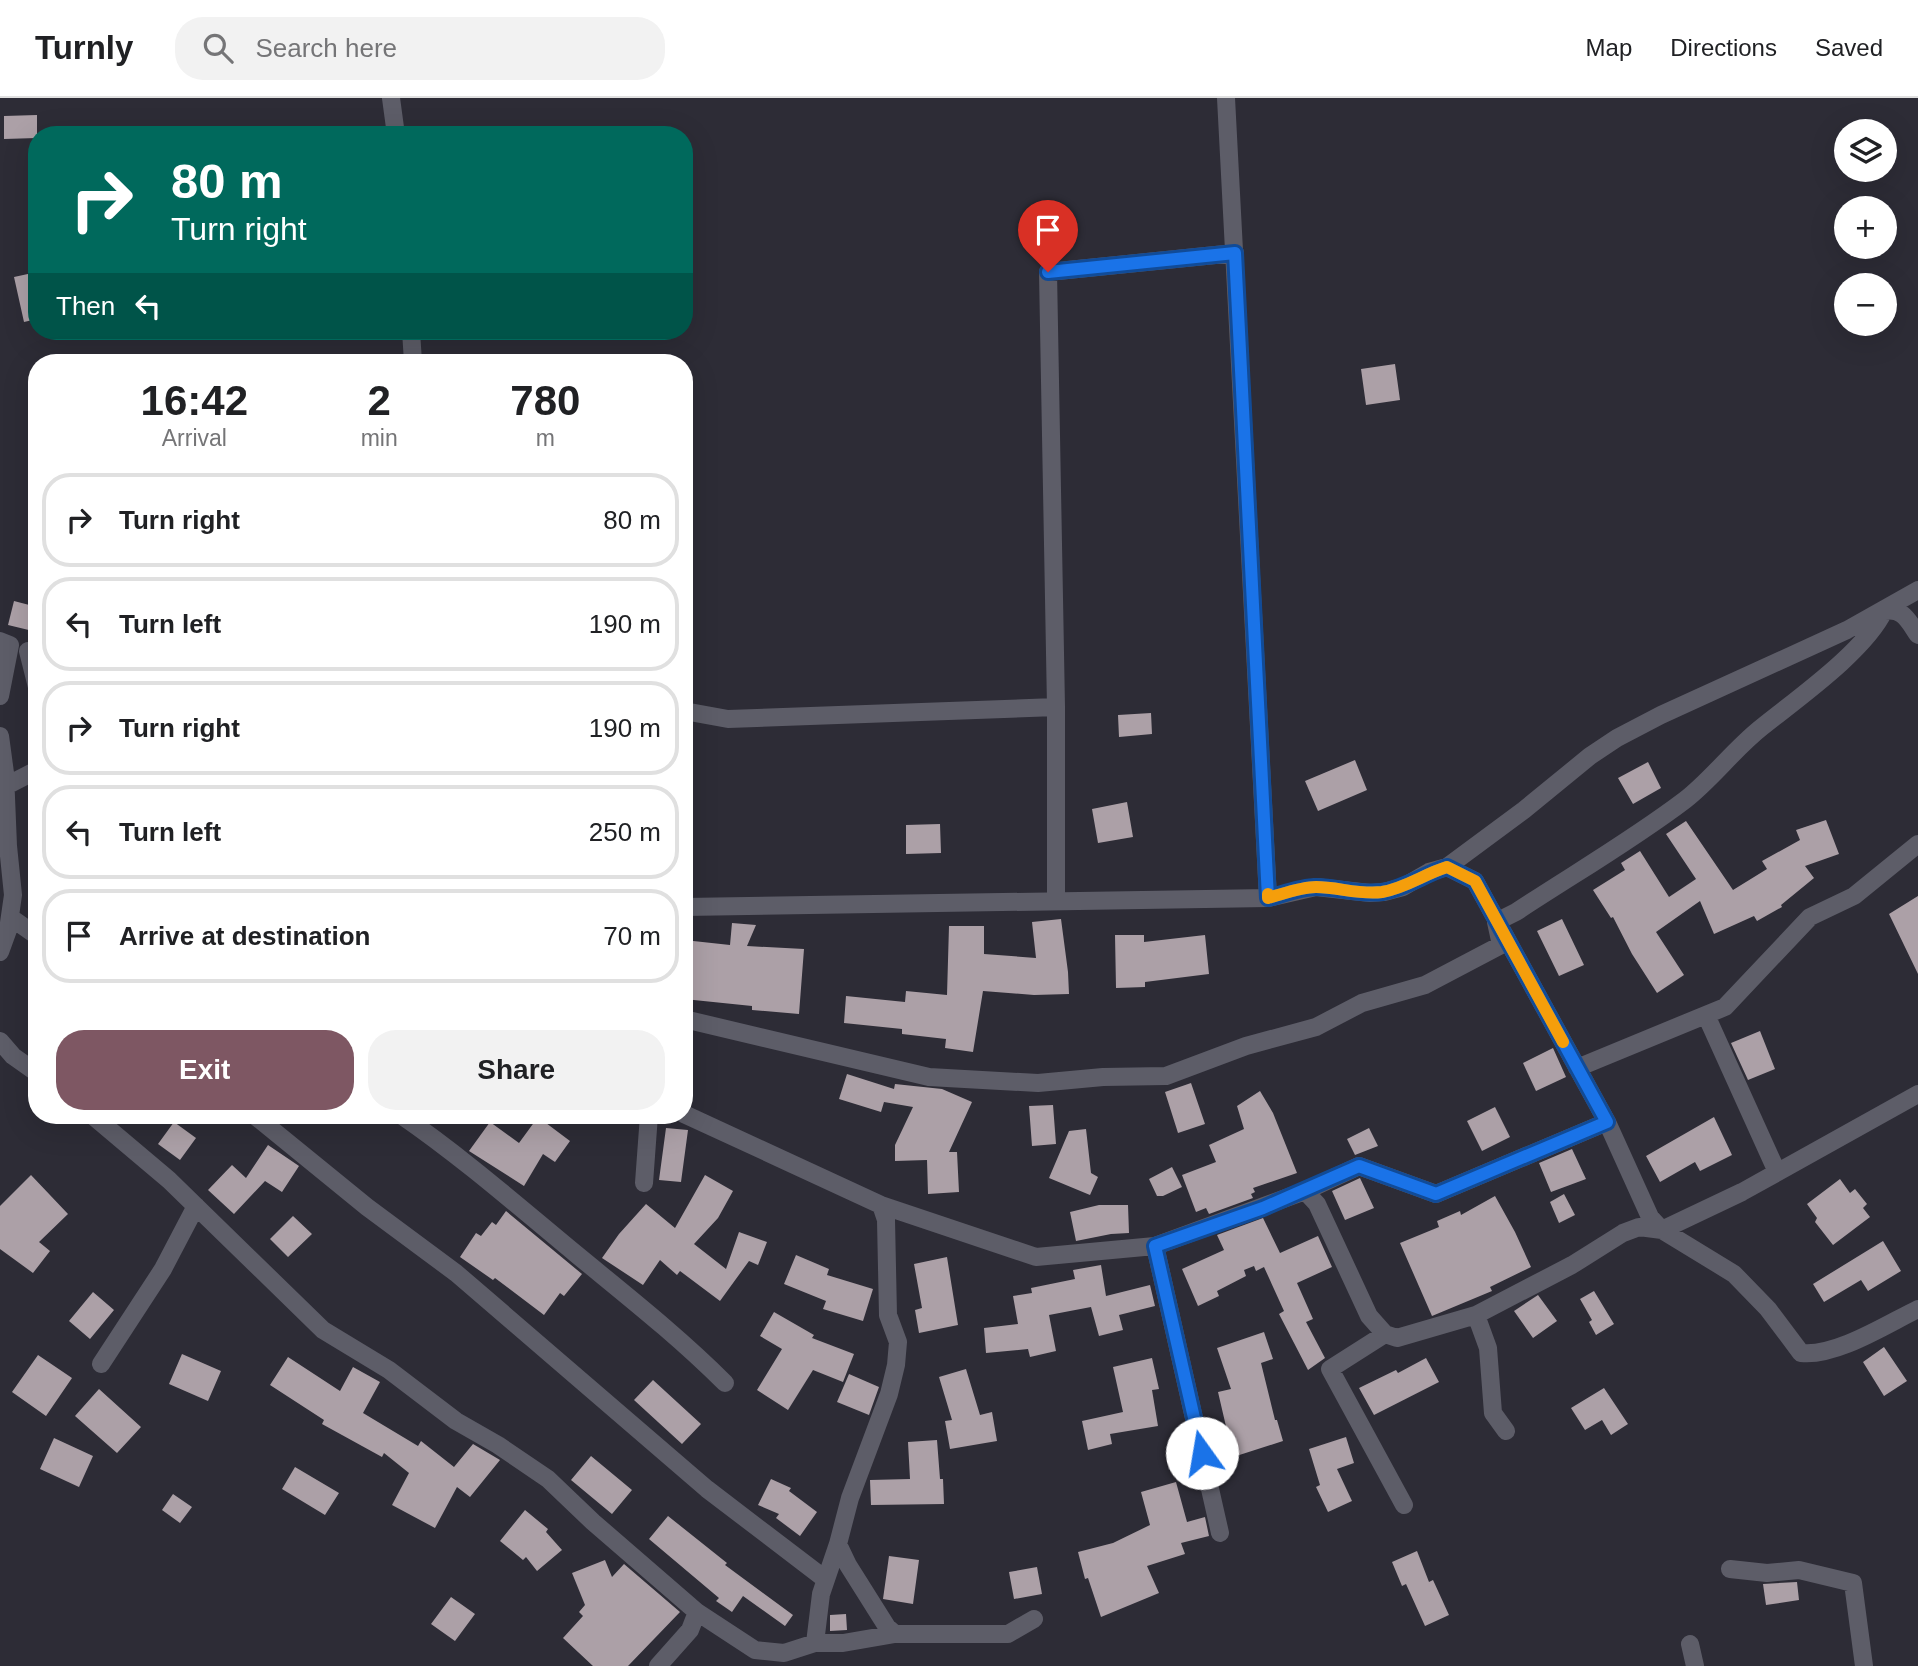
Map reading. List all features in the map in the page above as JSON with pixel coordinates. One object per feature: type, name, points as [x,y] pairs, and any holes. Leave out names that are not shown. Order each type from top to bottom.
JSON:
[{"type":"street","points":[[391,98],[395,126]]},
{"type":"street","points":[[1226,98],[1268,898]]},
{"type":"street","points":[[1056,901],[1056,707],[1048,272],[1235,253]]},
{"type":"street","points":[[693,907],[1268,898],[1316,887],[1384,892],[1447,867],[1617,738],[1885,611],[1918,590]]},
{"type":"street","points":[[1885,611],[1899,611],[1918,635]]},
{"type":"street","points":[[1496,922],[1632,838],[1687,799],[1742,743],[1820,680],[1876,629],[1885,611]]},
{"type":"street","points":[[0,696],[5,643],[28,652]]},
{"type":"street","points":[[693,713],[728,719],[1056,707]]},
{"type":"street","points":[[0,736],[13,895],[0,953]]},
{"type":"street","points":[[4,777],[28,772]]},
{"type":"street","points":[[1577,1068],[1725,1007],[1810,917],[1854,896],[1918,844]]},
{"type":"street","points":[[1447,867],[1475,881],[1607,1122],[1650,1217],[1662,1230],[1734,1274],[1768,1309],[1801,1353],[1811,1354],[1833,1349],[1918,1309]]},
{"type":"street","points":[[10,917],[28,930]]},
{"type":"street","points":[[693,1022],[929,1077],[1038,1083],[1103,1077],[1166,1076],[1247,1046],[1317,1027],[1362,1003],[1425,985],[1501,945],[1496,922]]},
{"type":"street","points":[[1706,1015],[1777,1172]]},
{"type":"street","points":[[0,1041],[28,1066]]},
{"type":"street","points":[[1305,1191],[1317,1204],[1369,1316],[1385,1334],[1397,1338],[1476,1315],[1572,1265],[1623,1233],[1639,1227],[1662,1230],[1777,1172],[1918,1094]]},
{"type":"street","points":[[693,1118],[881,1205],[1036,1257],[1155,1246],[1305,1191],[1359,1166],[1436,1194],[1607,1122]]},
{"type":"street","points":[[103,1124],[169,1180],[323,1330],[390,1370],[456,1420],[548,1479],[593,1522],[697,1612],[755,1650],[784,1653],[815,1643],[843,1643],[894,1633],[1008,1634],[1034,1619]]},
{"type":"street","points":[[265,1124],[367,1207],[456,1273],[707,1489],[825,1579]]},
{"type":"street","points":[[413,1124],[531,1215],[695,1353],[725,1383]]},
{"type":"street","points":[[644,1183],[648,1124]]},
{"type":"street","points":[[815,1643],[825,1579],[850,1498],[889,1394],[896,1366],[898,1342],[888,1315],[887,1220],[881,1205]]},
{"type":"street","points":[[101,1364],[163,1269],[196,1206]]},
{"type":"street","points":[[1155,1246],[1220,1533]]},
{"type":"street","points":[[1476,1315],[1488,1348],[1493,1413],[1506,1431]]},
{"type":"street","points":[[1385,1334],[1330,1369],[1404,1505]]},
{"type":"street","points":[[838,1544],[848,1566],[887,1627],[894,1633]]},
{"type":"street","points":[[1730,1569],[1767,1573],[1799,1570],[1853,1583],[1864,1666]]},
{"type":"street","points":[[658,1666],[690,1630],[697,1612]]},
{"type":"street","points":[[1690,1644],[1696,1666]]},
{"type":"building","points":[[37,115],[37,126],[28,126],[28,138],[4,139],[4,116]]},
{"type":"building","points":[[28,274],[28,321],[24,322],[14,277]]},
{"type":"building","points":[[1395,364],[1400,400],[1366,405],[1361,369]]},
{"type":"building","points":[[14,601],[28,605],[28,630],[8,625]]},
{"type":"building","points":[[1151,713],[1152,734],[1119,737],[1118,715]]},
{"type":"building","points":[[1355,760],[1367,790],[1318,811],[1305,781]]},
{"type":"building","points":[[1648,762],[1661,788],[1633,804],[1618,778]]},
{"type":"building","points":[[1127,802],[1133,837],[1098,843],[1092,809]]},
{"type":"building","points":[[1826,820],[1839,854],[1805,866],[1814,878],[1781,905],[1782,907],[1757,921],[1754,916],[1714,934],[1700,901],[1656,932],[1684,975],[1657,993],[1613,917],[1611,918],[1593,890],[1625,870],[1621,863],[1640,851],[1669,897],[1696,879],[1666,834],[1686,821],[1733,890],[1767,869],[1762,861],[1800,840],[1796,830]]},
{"type":"building","points":[[940,824],[941,853],[906,854],[906,825]]},
{"type":"building","points":[[1918,896],[1918,974],[1889,914]]},
{"type":"building","points":[[1061,919],[1069,994],[1034,995],[983,991],[973,1052],[945,1048],[946,1039],[902,1034],[902,1029],[844,1023],[846,996],[905,1002],[906,991],[947,995],[949,926],[984,926],[984,954],[1036,958],[1032,922]]},
{"type":"building","points":[[1562,919],[1584,965],[1559,976],[1537,931]]},
{"type":"building","points":[[732,923],[756,925],[747,946],[804,949],[799,1014],[752,1010],[752,1006],[693,1000],[693,941],[730,945]]},
{"type":"building","points":[[1115,935],[1144,935],[1144,942],[1205,935],[1209,974],[1145,982],[1145,987],[1116,988]]},
{"type":"building","points":[[1760,1031],[1775,1069],[1748,1080],[1731,1043]]},
{"type":"building","points":[[1553,1048],[1566,1077],[1536,1091],[1523,1063]]},
{"type":"building","points":[[847,1074],[894,1089],[895,1084],[942,1089],[972,1102],[949,1152],[957,1152],[959,1192],[928,1194],[927,1160],[895,1161],[895,1145],[913,1107],[884,1102],[881,1112],[839,1099]]},
{"type":"building","points":[[1191,1083],[1205,1124],[1178,1133],[1165,1092]]},
{"type":"building","points":[[1260,1091],[1273,1113],[1297,1173],[1253,1188],[1253,1198],[1209,1214],[1206,1208],[1196,1212],[1182,1175],[1216,1162],[1209,1145],[1244,1129],[1237,1106]]},
{"type":"building","points":[[1053,1105],[1056,1144],[1032,1146],[1029,1106]]},
{"type":"building","points":[[1495,1107],[1510,1137],[1482,1151],[1467,1121]]},
{"type":"building","points":[[1714,1117],[1732,1155],[1700,1171],[1695,1162],[1660,1182],[1646,1156]]},
{"type":"building","points":[[173,1124],[177,1124],[196,1138],[180,1160],[158,1144]]},
{"type":"building","points":[[489,1124],[493,1124],[519,1143],[533,1124],[547,1124],[570,1141],[555,1162],[543,1154],[524,1186],[469,1151]]},
{"type":"building","points":[[666,1128],[688,1130],[681,1182],[659,1180]]},
{"type":"building","points":[[1369,1128],[1378,1146],[1355,1155],[1347,1139]]},
{"type":"building","points":[[1086,1129],[1091,1173],[1098,1177],[1090,1195],[1049,1178],[1069,1131]]},
{"type":"building","points":[[268,1145],[299,1166],[282,1192],[265,1181],[234,1214],[208,1190],[232,1165],[246,1178]]},
{"type":"building","points":[[1572,1149],[1586,1179],[1551,1192],[1539,1163]]},
{"type":"building","points":[[1172,1167],[1182,1187],[1157,1196],[1149,1179]]},
{"type":"building","points":[[31,1175],[68,1214],[39,1242],[50,1251],[33,1273],[0,1249],[0,1206]]},
{"type":"building","points":[[705,1175],[733,1191],[718,1218],[694,1244],[726,1269],[739,1232],[767,1242],[758,1265],[749,1261],[720,1301],[680,1271],[677,1275],[660,1260],[643,1285],[602,1258],[646,1204],[675,1228]]},
{"type":"building","points":[[1360,1178],[1374,1208],[1345,1220],[1332,1191]]},
{"type":"building","points":[[1840,1179],[1850,1193],[1855,1189],[1867,1204],[1863,1208],[1870,1217],[1833,1245],[1815,1222],[1817,1218],[1807,1204]]},
{"type":"building","points":[[1564,1194],[1575,1215],[1559,1223],[1550,1202]]},
{"type":"building","points":[[1495,1196],[1531,1267],[1490,1287],[1492,1291],[1432,1316],[1400,1243],[1439,1227],[1437,1221],[1460,1211],[1461,1215]]},
{"type":"building","points":[[1099,1205],[1128,1205],[1129,1233],[1076,1241],[1070,1212]]},
{"type":"building","points":[[506,1211],[582,1274],[564,1296],[560,1293],[544,1315],[495,1278],[493,1280],[460,1257],[476,1233],[481,1236],[492,1222],[496,1225]]},
{"type":"building","points":[[293,1216],[312,1234],[288,1257],[270,1239]]},
{"type":"building","points":[[1263,1218],[1280,1253],[1318,1236],[1332,1267],[1297,1283],[1313,1319],[1306,1322],[1325,1358],[1308,1370],[1279,1314],[1284,1311],[1264,1267],[1256,1271],[1254,1266],[1244,1270],[1246,1276],[1217,1291],[1219,1296],[1198,1306],[1182,1269],[1224,1250],[1217,1235]]},
{"type":"building","points":[[1883,1241],[1901,1271],[1868,1291],[1861,1280],[1824,1302],[1813,1284]]},
{"type":"building","points":[[796,1255],[829,1269],[827,1275],[873,1289],[863,1321],[823,1309],[826,1301],[784,1284]]},
{"type":"building","points":[[947,1257],[958,1325],[919,1333],[915,1310],[922,1308],[914,1264]]},
{"type":"building","points":[[1101,1265],[1106,1296],[1150,1285],[1155,1306],[1119,1315],[1123,1330],[1099,1336],[1091,1307],[1049,1315],[1056,1351],[1030,1357],[1028,1349],[986,1353],[984,1328],[1018,1324],[1013,1296],[1032,1293],[1031,1288],[1075,1279],[1073,1270]]},
{"type":"building","points":[[1594,1291],[1614,1324],[1596,1335],[1589,1322],[1592,1320],[1580,1299]]},
{"type":"building","points":[[93,1292],[114,1310],[90,1339],[69,1321]]},
{"type":"building","points":[[1538,1295],[1557,1321],[1533,1338],[1514,1311]]},
{"type":"building","points":[[774,1312],[814,1335],[812,1338],[854,1354],[843,1382],[813,1370],[788,1410],[757,1390],[782,1349],[760,1336]]},
{"type":"building","points":[[1264,1332],[1273,1359],[1261,1363],[1283,1441],[1230,1458],[1224,1436],[1228,1435],[1218,1392],[1231,1389],[1217,1348]]},
{"type":"building","points":[[1884,1347],[1907,1381],[1884,1396],[1863,1362]]},
{"type":"building","points":[[182,1354],[221,1371],[208,1401],[169,1384]]},
{"type":"building","points":[[38,1355],[72,1378],[46,1416],[12,1392]]},
{"type":"building","points":[[288,1357],[340,1391],[353,1367],[380,1382],[363,1413],[418,1446],[421,1441],[454,1467],[473,1444],[500,1460],[470,1497],[457,1487],[435,1528],[392,1505],[409,1473],[384,1453],[382,1457],[322,1424],[324,1420],[270,1385]]},
{"type":"building","points":[[1152,1358],[1159,1389],[1152,1390],[1158,1426],[1110,1434],[1112,1444],[1088,1450],[1082,1421],[1123,1412],[1113,1367]]},
{"type":"building","points":[[1426,1358],[1439,1382],[1374,1415],[1359,1388],[1396,1370],[1398,1373]]},
{"type":"building","points":[[966,1369],[980,1415],[992,1412],[997,1441],[950,1449],[945,1421],[952,1420],[939,1377]]},
{"type":"building","points":[[849,1374],[879,1387],[869,1415],[837,1402]]},
{"type":"building","points":[[653,1380],[701,1424],[682,1444],[634,1400]]},
{"type":"building","points":[[1604,1388],[1628,1424],[1611,1435],[1602,1420],[1585,1430],[1571,1408]]},
{"type":"building","points":[[99,1389],[141,1427],[117,1453],[75,1416]]},
{"type":"building","points":[[1346,1437],[1354,1463],[1337,1469],[1352,1501],[1328,1512],[1316,1487],[1320,1485],[1309,1449]]},
{"type":"building","points":[[54,1438],[93,1456],[79,1487],[40,1469]]},
{"type":"building","points":[[937,1440],[944,1504],[871,1505],[870,1480],[910,1479],[908,1442]]},
{"type":"building","points":[[591,1456],[632,1490],[612,1514],[571,1480]]},
{"type":"building","points":[[295,1467],[339,1493],[325,1515],[282,1489]]},
{"type":"building","points":[[771,1479],[791,1488],[789,1491],[817,1512],[800,1536],[776,1518],[779,1514],[758,1505]]},
{"type":"building","points":[[1176,1482],[1187,1522],[1205,1517],[1209,1536],[1181,1543],[1185,1554],[1147,1566],[1159,1593],[1101,1617],[1088,1578],[1085,1579],[1078,1552],[1113,1543],[1150,1525],[1141,1492]]},
{"type":"building","points":[[173,1494],[192,1507],[180,1523],[162,1510]]},
{"type":"building","points":[[525,1510],[548,1529],[546,1532],[562,1550],[537,1571],[526,1557],[523,1560],[500,1541]]},
{"type":"building","points":[[668,1516],[727,1563],[725,1565],[793,1615],[785,1626],[743,1596],[732,1612],[716,1601],[719,1598],[649,1539]]},
{"type":"building","points":[[1417,1551],[1429,1582],[1433,1580],[1449,1615],[1425,1626],[1406,1584],[1402,1586],[1392,1562]]},
{"type":"building","points":[[889,1556],[919,1560],[913,1604],[883,1599]]},
{"type":"building","points":[[605,1560],[612,1577],[624,1564],[680,1612],[628,1666],[593,1666],[563,1638],[583,1616],[579,1612],[585,1605],[572,1573]]},
{"type":"building","points":[[1037,1567],[1042,1594],[1014,1599],[1009,1572]]},
{"type":"building","points":[[1797,1582],[1799,1600],[1766,1605],[1763,1584]]},
{"type":"building","points":[[451,1597],[475,1614],[455,1641],[431,1624]]},
{"type":"building","points":[[846,1614],[847,1630],[830,1631],[830,1615]]},
{"type":"slow traffic","points":[[1268,894],[1268,898],[1316,887],[1384,892],[1447,867],[1475,881],[1563,1042]]},
{"type":"route","points":[[1048,272],[1235,253],[1268,898],[1316,887],[1384,892],[1447,867],[1475,881],[1607,1122],[1436,1194],[1359,1166],[1263,1208],[1155,1246],[1202,1453]]}]
